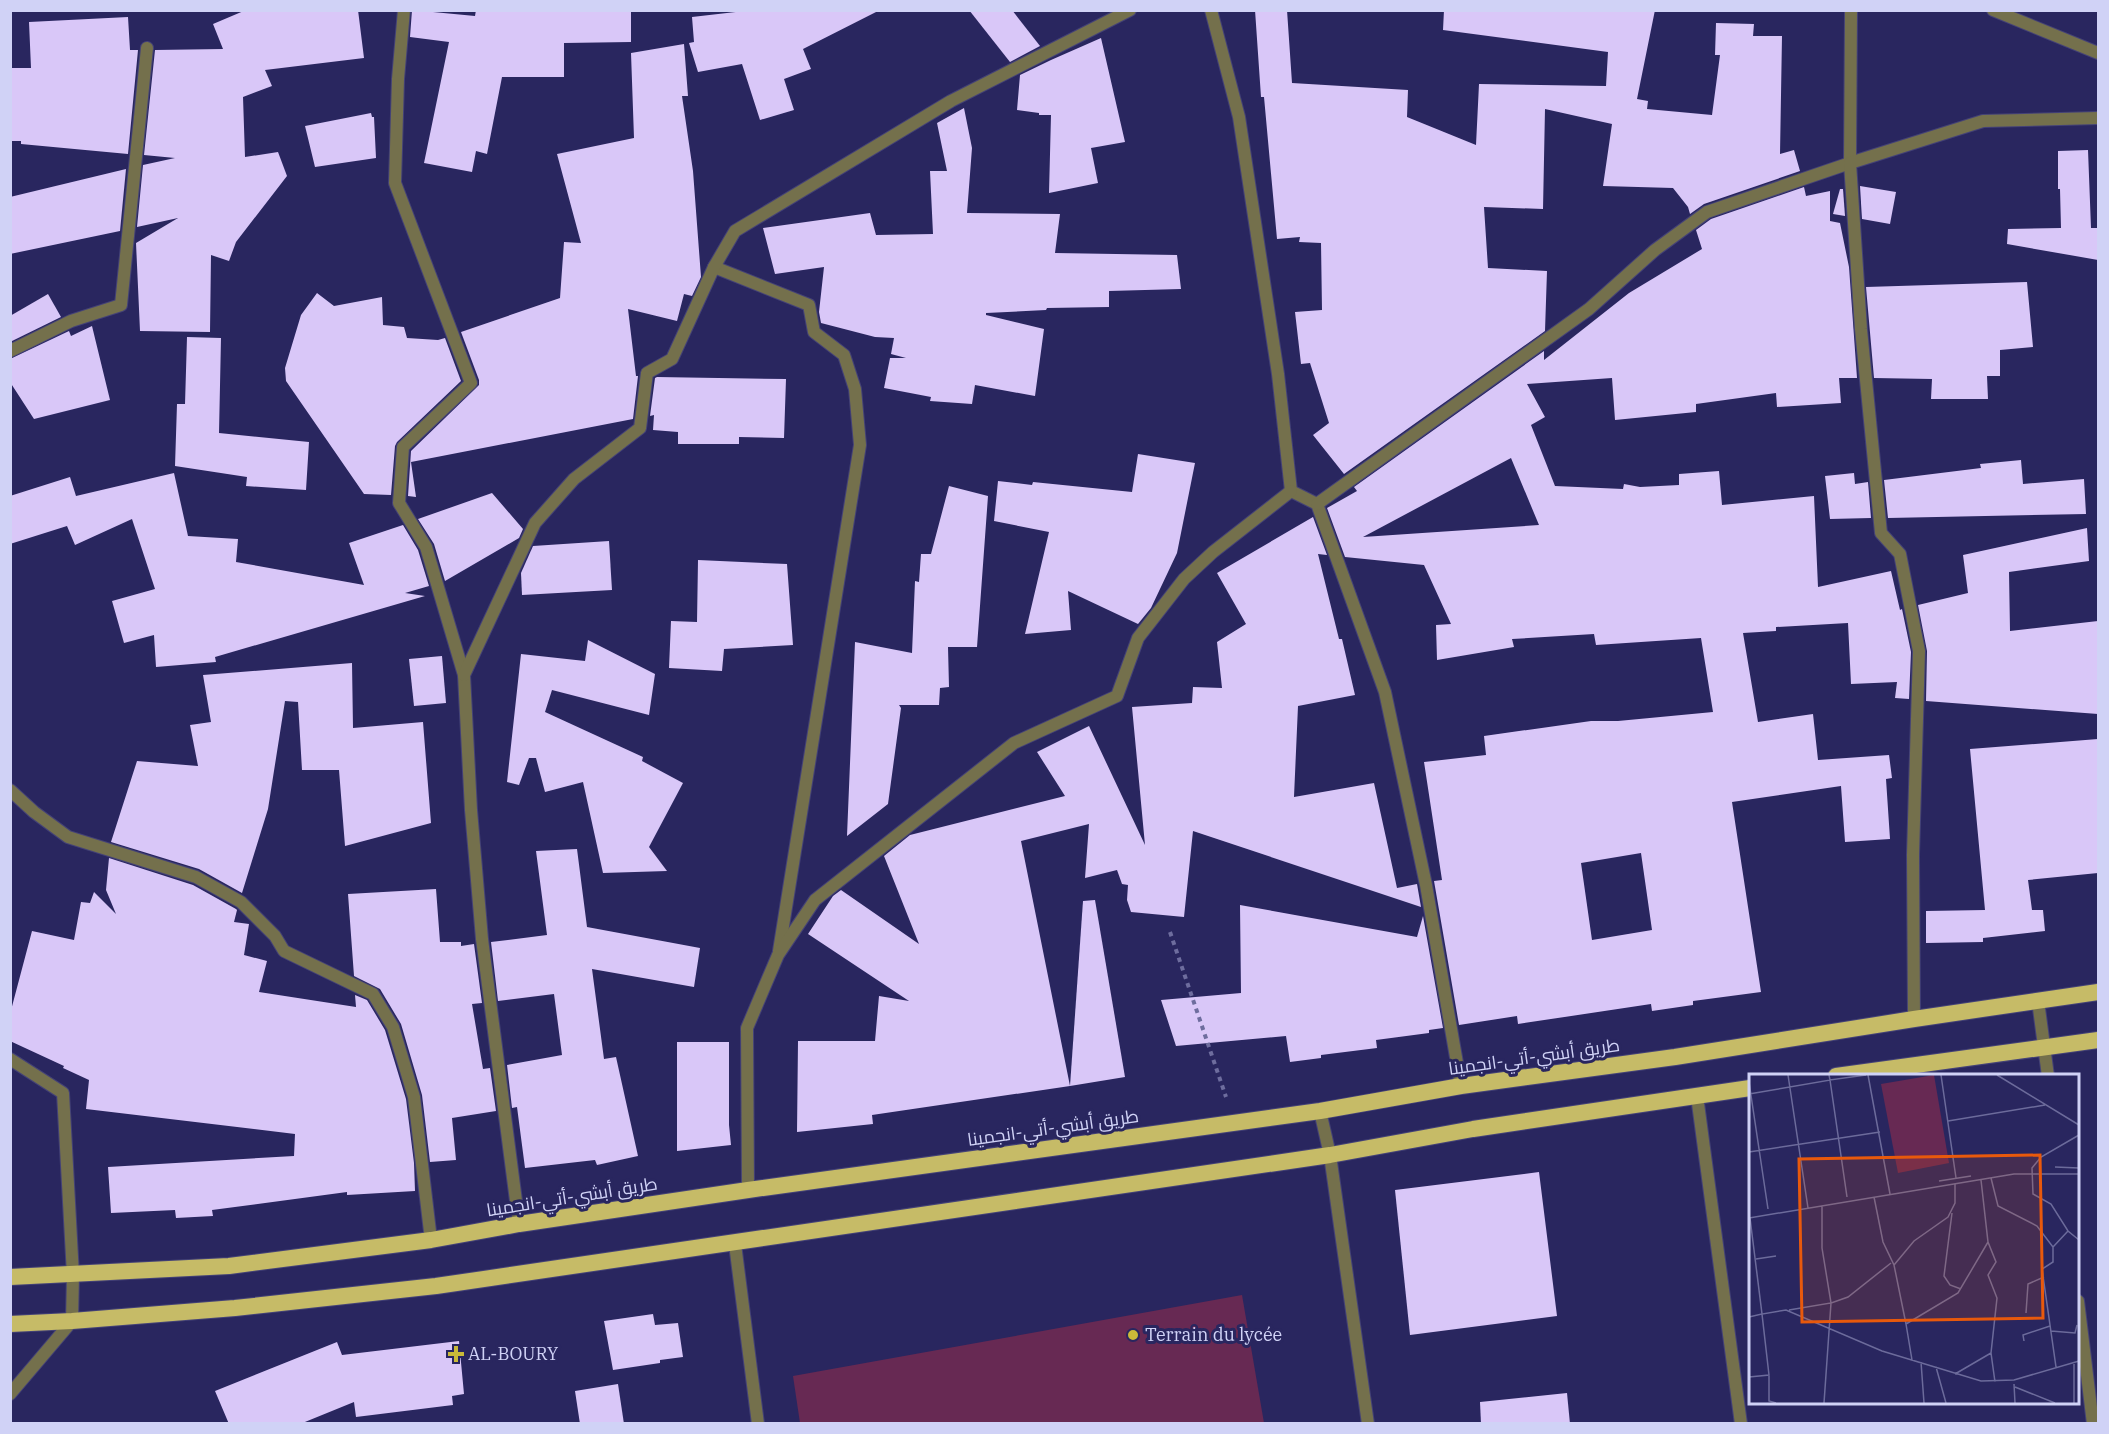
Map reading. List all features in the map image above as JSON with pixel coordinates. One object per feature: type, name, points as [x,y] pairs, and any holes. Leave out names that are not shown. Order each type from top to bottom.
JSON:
[{"type":"highway","name":"طريق أبشي-أتي-انجمينا","points":[[10,1277],[229,1266],[431,1240],[519,1224],[748,1190],[1320,1111],[1461,1086],[1675,1057],[2098,992]]},
{"type":"highway","points":[[1851,1074],[2098,1040]]},
{"type":"highway","points":[[10,1324],[235,1308],[436,1286],[1330,1155],[1473,1129],[1749,1088]]},
{"type":"street","points":[[404,10],[398,79],[395,183],[471,383],[403,447],[399,503],[426,547],[464,675],[471,810],[482,939],[519,1224]]},
{"type":"street","points":[[464,675],[535,523],[574,479],[640,428],[647,373],[672,358],[714,267],[735,231],[951,101],[1130,10]]},
{"type":"street","points":[[1211,10],[1239,117],[1278,374],[1291,491]]},
{"type":"street","points":[[1851,10],[1850,163],[1861,329],[1881,533],[1900,554],[1919,651],[1913,855],[1914,1019]]},
{"type":"street","points":[[1994,10],[2098,53]]},
{"type":"street","points":[[10,351],[71,321],[122,305],[147,48]]},
{"type":"street","points":[[1317,504],[1589,309],[1655,250],[1707,212],[1983,121],[2098,118]]},
{"type":"street","points":[[714,267],[809,305],[814,332],[844,355],[855,389],[860,445],[778,955]]},
{"type":"street","points":[[1291,491],[1317,504],[1385,692],[1426,885],[1461,1086]]},
{"type":"street","points":[[748,1190],[747,1028],[778,955],[815,900],[1014,743],[1117,696],[1138,638],[1184,579],[1213,552],[1291,491]]},
{"type":"street","points":[[10,789],[34,812],[68,837],[196,877],[241,902],[275,936],[284,951],[373,994],[393,1028],[414,1097],[431,1240]]},
{"type":"street","points":[[2038,1001],[2048,1074]]},
{"type":"street","points":[[10,1059],[63,1094],[73,1275],[72,1321],[10,1394]]},
{"type":"street","points":[[1697,1096],[1741,1424]]},
{"type":"street","points":[[1320,1111],[1330,1155],[1368,1424]]},
{"type":"street","points":[[735,1244],[758,1424]]},
{"type":"street","points":[[2079,1309],[2093,1424]]},
{"type":"path","points":[[1170,932],[1234,1123]]},
{"type":"shaded area","name":"Terrain du lycée","points":[[1242,1295],[1264,1423],[800,1423],[793,1376]]},
{"type":"building","points":[[246,10],[358,10],[364,58],[265,70],[272,86],[243,97],[245,157],[278,152],[287,176],[236,242],[229,261],[211,255],[210,332],[140,331],[136,243],[178,218],[137,227],[143,165],[175,158],[144,155],[155,50],[223,49],[213,24]]},
{"type":"building","points":[[412,10],[475,16],[476,10],[631,10],[631,42],[564,43],[564,77],[502,77],[487,154],[476,151],[472,172],[424,163],[449,42],[410,37]]},
{"type":"building","points":[[753,10],[880,10],[803,49],[811,69],[784,79],[794,110],[760,120],[742,64],[698,72],[689,43],[694,42],[692,17]]},
{"type":"building","points":[[969,10],[1012,10],[1040,46],[1010,62]]},
{"type":"building","points":[[1255,10],[1287,10],[1292,83],[1408,90],[1407,117],[1476,145],[1479,84],[1606,86],[1608,52],[1443,30],[1444,10],[1655,10],[1637,99],[1648,101],[1647,109],[1712,115],[1720,55],[1715,55],[1716,23],[1754,24],[1753,36],[1782,36],[1780,154],[1794,150],[1800,171],[1704,204],[1690,214],[1688,207],[1673,188],[1603,186],[1612,124],[1545,109],[1543,209],[1484,207],[1488,268],[1547,271],[1545,331],[1344,474],[1313,435],[1329,423],[1310,363],[1301,364],[1295,312],[1322,310],[1321,243],[1299,242],[1300,237],[1277,239],[1264,97],[1261,97]]},
{"type":"building","points":[[128,17],[130,50],[138,50],[128,154],[10,141],[10,68],[31,68],[29,22]]},
{"type":"building","points":[[1101,38],[1125,142],[1091,148],[1098,183],[1049,193],[1051,115],[1017,110],[1020,75]]},
{"type":"building","points":[[684,44],[688,96],[682,96],[693,171],[701,277],[692,296],[684,294],[677,321],[628,309],[636,376],[638,376],[633,419],[411,462],[416,497],[408,496],[411,451],[479,385],[461,332],[560,298],[564,242],[581,243],[557,154],[634,138],[631,53]]},
{"type":"building","points":[[964,108],[972,148],[967,213],[1060,214],[1055,253],[1177,255],[1181,289],[1109,291],[1109,307],[1047,308],[1046,310],[986,313],[986,315],[1044,329],[1035,396],[975,385],[972,404],[930,401],[931,397],[884,388],[890,358],[906,358],[891,354],[894,338],[875,337],[821,323],[819,312],[824,267],[775,274],[763,228],[870,213],[876,235],[933,234],[930,171],[947,171],[937,123]]},
{"type":"building","points":[[371,113],[374,117],[376,158],[315,167],[305,126]]},
{"type":"building","points":[[2088,150],[2091,228],[2098,228],[2098,260],[2007,244],[2008,229],[2061,228],[2058,151]]},
{"type":"building","points":[[126,169],[120,231],[10,254],[10,197]]},
{"type":"building","points":[[1860,186],[1896,192],[1890,224],[1862,219]]},
{"type":"building","points":[[1804,187],[1806,196],[1830,191],[1830,221],[1840,223],[1849,267],[1857,378],[1839,378],[1841,403],[1777,407],[1776,393],[1696,404],[1696,412],[1615,420],[1612,378],[1527,384],[1545,417],[1531,425],[1555,486],[1623,489],[1624,484],[1640,487],[1679,485],[1679,474],[1719,471],[1722,505],[1814,496],[1818,587],[1891,571],[1911,652],[1909,699],[1895,698],[1897,682],[1851,684],[1848,623],[1776,627],[1776,631],[1743,633],[1758,722],[1813,714],[1818,760],[1889,755],[1892,778],[1886,779],[1890,839],[1845,842],[1841,786],[1732,802],[1761,992],[1693,1001],[1693,1005],[1652,1011],[1651,1004],[1518,1024],[1517,1016],[1459,1025],[1434,881],[1442,880],[1424,762],[1486,755],[1484,736],[1591,721],[1618,721],[1713,712],[1701,638],[1596,645],[1594,634],[1512,639],[1514,647],[1437,660],[1436,625],[1451,624],[1424,565],[1345,557],[1327,508],[1357,491],[1354,487],[1544,351],[1544,360],[1629,293],[1702,249],[1696,230],[1711,219]],"holes":[[[1511,458],[1539,525],[1363,537]],[[1641,853],[1652,930],[1592,940],[1581,863]]]},
{"type":"building","points":[[1840,189],[1843,189],[1845,216],[1833,214]]},
{"type":"building","points":[[2027,282],[2033,347],[2000,350],[2000,376],[1987,376],[1988,399],[1931,399],[1932,379],[1874,378],[1866,287]]},
{"type":"building","points":[[317,293],[334,306],[382,297],[383,325],[404,327],[407,338],[438,340],[445,338],[461,381],[397,442],[391,495],[364,494],[286,381],[285,368],[301,315]]},
{"type":"building","points":[[48,294],[61,317],[10,342],[10,316]]},
{"type":"building","points":[[92,326],[110,400],[34,419],[10,382],[10,359],[69,331],[71,336]]},
{"type":"building","points":[[187,337],[221,338],[219,433],[309,442],[306,490],[246,486],[247,477],[175,466],[177,404],[185,404]]},
{"type":"building","points":[[657,377],[786,379],[784,438],[739,437],[739,444],[678,444],[678,432],[653,430],[654,415],[650,416]]},
{"type":"building","points":[[1138,454],[1195,463],[1177,553],[1151,608],[1138,624],[1068,591],[1071,630],[1025,634],[1049,532],[994,521],[998,481],[1032,485],[1033,482],[1132,492]]},
{"type":"building","points":[[2021,460],[2023,484],[2084,479],[2086,514],[1888,518],[1884,480],[1981,468],[1980,464]]},
{"type":"building","points":[[174,473],[188,536],[238,539],[236,562],[364,585],[349,543],[403,525],[418,550],[429,586],[405,593],[425,596],[215,657],[216,662],[156,667],[154,635],[124,643],[112,601],[155,589],[132,519],[75,545],[67,526],[10,544],[10,496],[70,477],[76,496]]},
{"type":"building","points":[[1854,473],[1855,484],[1868,482],[1871,518],[1830,519],[1825,476]]},
{"type":"building","points":[[949,486],[988,496],[977,647],[948,647],[949,687],[940,688],[939,705],[899,705],[901,708],[888,804],[847,836],[855,642],[912,653],[915,581],[919,582],[921,554],[931,554]]},
{"type":"building","points":[[492,493],[523,529],[519,538],[445,581],[434,544],[418,519]]},
{"type":"building","points":[[1313,517],[1327,555],[1318,554],[1355,695],[1298,706],[1294,797],[1374,783],[1397,888],[1417,884],[1421,907],[1193,831],[1184,917],[1131,912],[1127,900],[1128,885],[1122,884],[1117,870],[1085,878],[1089,824],[1021,841],[1070,1086],[872,1115],[873,1124],[797,1132],[798,1041],[875,1041],[879,996],[909,1001],[808,934],[833,896],[841,890],[919,944],[884,856],[910,835],[1065,796],[1037,752],[1089,726],[1145,845],[1132,707],[1192,703],[1193,687],[1222,688],[1217,642],[1246,624],[1217,573]]},
{"type":"building","points":[[2087,528],[2089,561],[2009,572],[2010,631],[2098,621],[2098,714],[1926,701],[1927,651],[1918,605],[1968,593],[1963,555]]},
{"type":"building","points":[[609,541],[612,590],[522,595],[521,573],[533,546]]},
{"type":"building","points":[[698,560],[787,564],[793,645],[724,649],[722,671],[669,668],[671,621],[697,622]]},
{"type":"building","points":[[588,640],[655,674],[649,715],[552,690],[545,712],[643,757],[642,761],[683,783],[649,847],[667,871],[603,873],[583,782],[545,792],[536,758],[529,758],[519,785],[507,782],[521,654],[585,661]]},
{"type":"building","points":[[442,656],[446,703],[414,706],[409,659]]},
{"type":"building","points":[[352,663],[353,728],[423,722],[431,823],[345,846],[339,770],[302,770],[298,702],[285,701],[268,809],[242,893],[199,869],[111,842],[137,761],[198,766],[190,725],[211,722],[203,675]]},
{"type":"building","points":[[2098,739],[2098,873],[2028,880],[2032,910],[2043,910],[2045,931],[1983,938],[1983,942],[1926,943],[1926,911],[1985,910],[1970,749]]},
{"type":"building","points":[[577,849],[587,927],[700,948],[694,987],[592,969],[604,1059],[616,1057],[638,1156],[597,1165],[595,1160],[525,1168],[517,1107],[512,1108],[507,1065],[562,1055],[554,994],[498,1001],[491,942],[547,935],[536,851]]},
{"type":"building","points":[[109,858],[193,885],[236,909],[234,922],[249,924],[244,955],[267,961],[259,992],[356,1007],[355,995],[367,1000],[385,1030],[406,1099],[415,1191],[347,1195],[347,1192],[212,1210],[213,1216],[176,1218],[175,1210],[111,1213],[108,1167],[294,1156],[295,1134],[86,1109],[89,1080],[10,1041],[10,1014],[32,931],[74,940],[81,902],[90,903],[94,892],[116,914],[106,890]]},
{"type":"building","points":[[436,889],[440,942],[461,942],[461,946],[474,944],[482,1003],[472,1004],[483,1069],[490,1068],[496,1111],[452,1118],[456,1160],[430,1162],[422,1095],[401,1024],[380,989],[354,976],[348,894]]},
{"type":"building","points":[[1095,900],[1125,1077],[1070,1086],[1083,901]]},
{"type":"building","points":[[1240,905],[1417,937],[1423,916],[1443,1028],[1429,1030],[1429,1033],[1376,1040],[1377,1048],[1321,1055],[1321,1058],[1290,1062],[1286,1036],[1176,1046],[1161,1000],[1241,993]]},
{"type":"building","points":[[677,1042],[729,1042],[731,1145],[677,1151]]},
{"type":"building","points":[[1539,1172],[1557,1316],[1410,1335],[1395,1190]]},
{"type":"building","points":[[653,1314],[655,1325],[678,1323],[683,1357],[613,1370],[604,1321]]},
{"type":"building","points":[[459,1341],[464,1394],[452,1396],[453,1405],[356,1417],[354,1402],[300,1424],[229,1424],[215,1391],[337,1342],[342,1355]]},
{"type":"building","points":[[618,1384],[624,1424],[580,1424],[575,1391]]},
{"type":"building","points":[[1567,1393],[1570,1424],[1481,1424],[1480,1402]]},
{"type":"place","name":"Terrain du lycée","points":[[1133,1335]]},
{"type":"place","name":"AL-BOURY","points":[[456,1354]]}]
